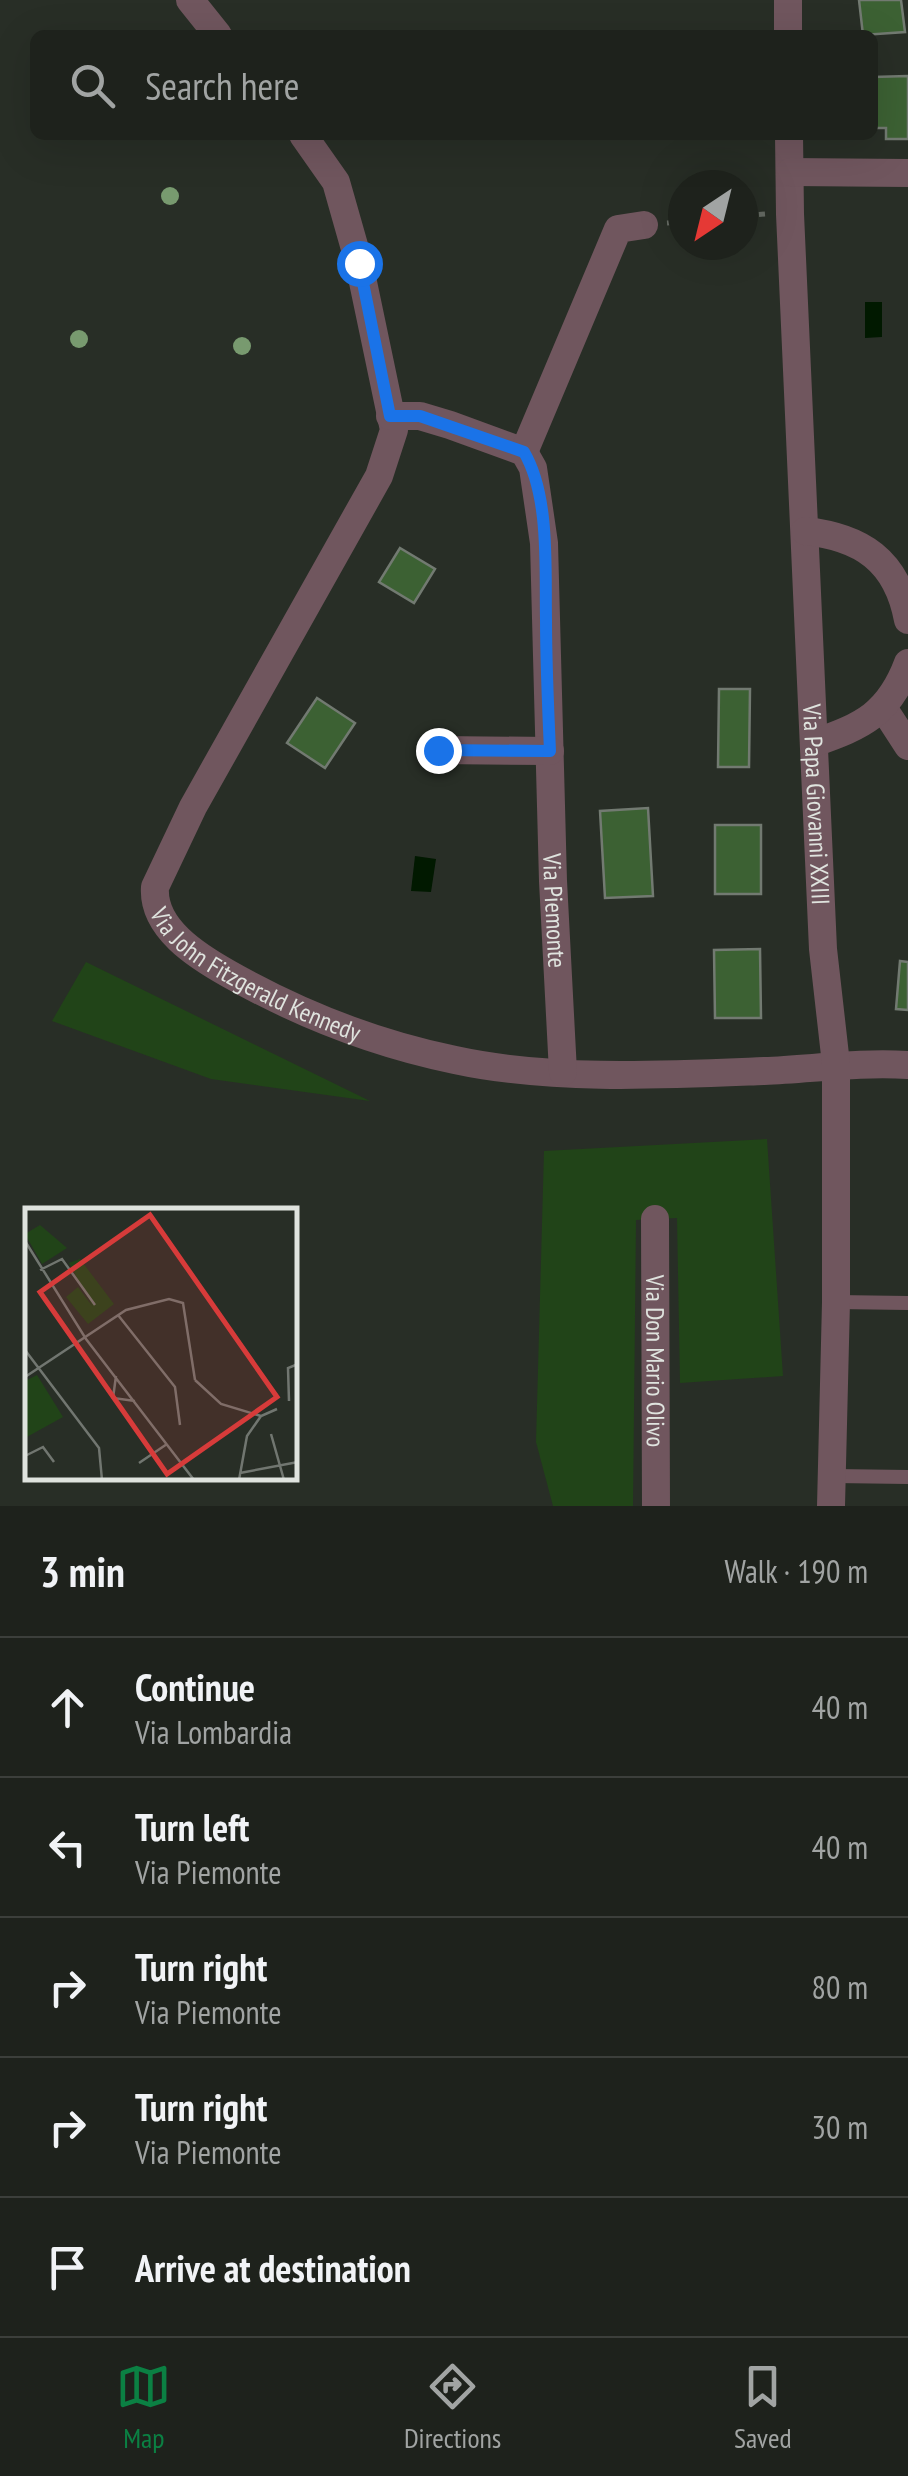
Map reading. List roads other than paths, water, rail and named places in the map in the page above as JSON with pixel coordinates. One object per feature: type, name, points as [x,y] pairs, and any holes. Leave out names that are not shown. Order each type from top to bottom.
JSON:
[{"type":"street","points":[[190,0],[215,30]]},
{"type":"street","points":[[218,0],[219,30]]},
{"type":"street","points":[[788,0],[788,30]]},
{"type":"street","points":[[307,140],[336,182],[349,222],[390,416],[420,416],[524,452],[618,229],[644,225]]},
{"type":"street","name":"Via Papa Giovanni XXIII","points":[[789,140],[823,950],[836,1064],[831,1506]]},
{"type":"street","points":[[790,172],[908,172]]},
{"type":"street","name":"Via John Fitzgerald Kennedy","points":[[390,416],[394,430],[379,476],[193,807],[155,887],[158,914],[174,935],[216,967],[306,1012],[457,1061],[563,1072],[768,1071],[836,1064],[908,1065]]},
{"type":"street","name":"Via Piemonte","points":[[524,452],[533,468],[544,543],[563,1072]]},
{"type":"street","points":[[805,531],[852,540],[901,579],[908,620]]},
{"type":"street","points":[[814,743],[846,732],[884,710],[899,688],[908,664]]},
{"type":"street","points":[[884,710],[908,746]]},
{"type":"street","points":[[438,750],[550,751]]},
{"type":"street","name":"Via Don Mario Olivo","points":[[655,1218],[656,1506]]},
{"type":"lane","points":[[836,1302],[908,1304]]},
{"type":"lane","points":[[834,1476],[908,1477]]}]
